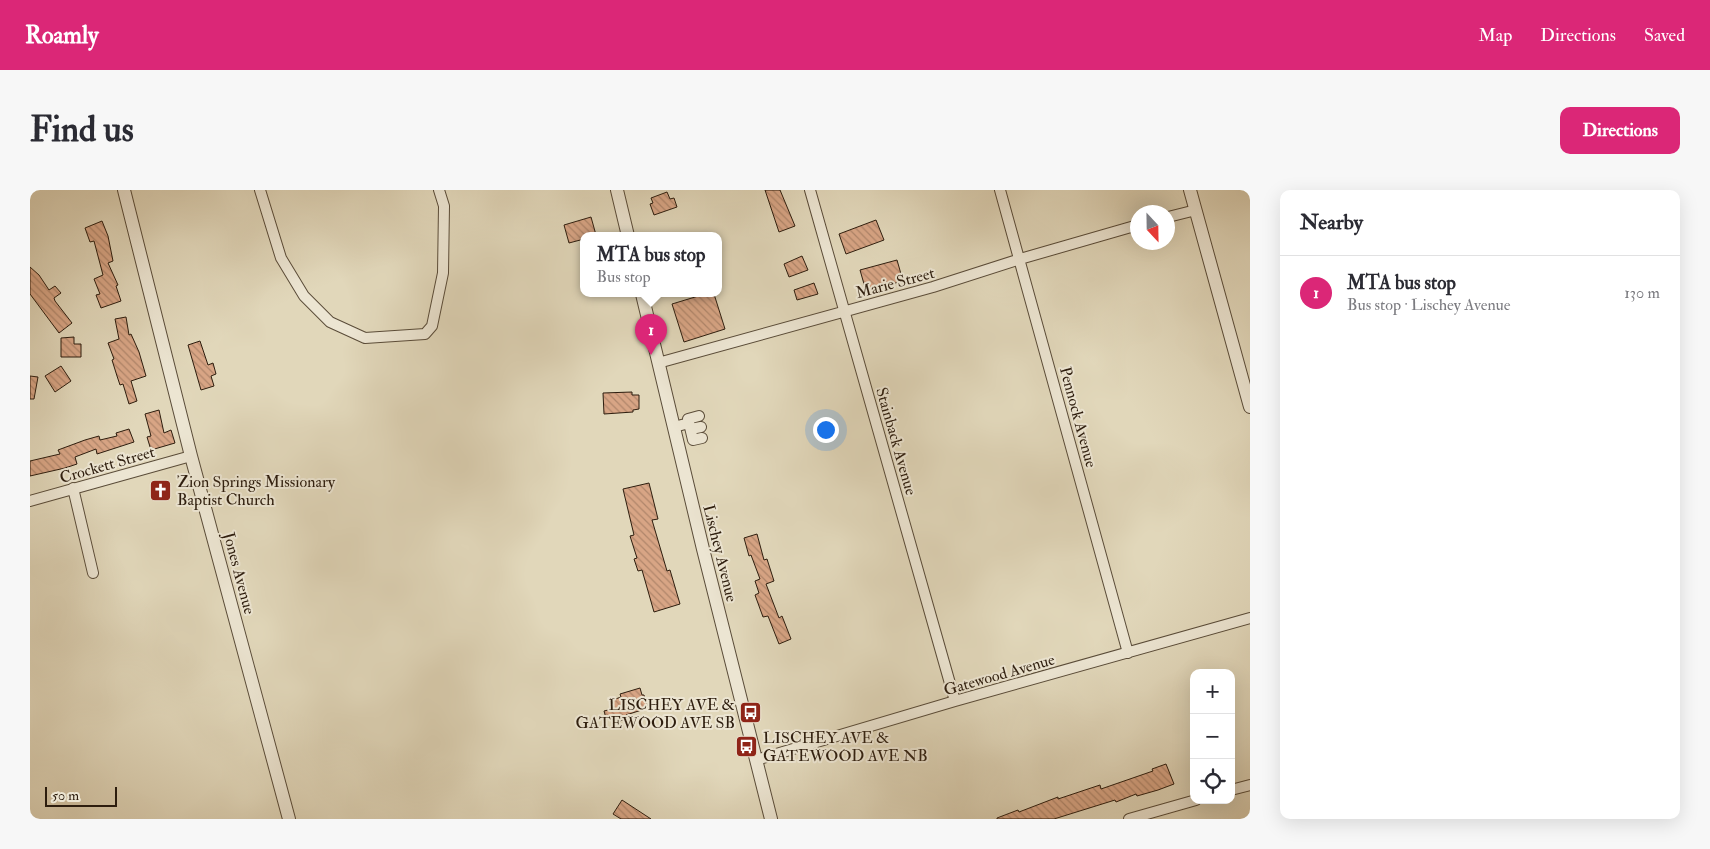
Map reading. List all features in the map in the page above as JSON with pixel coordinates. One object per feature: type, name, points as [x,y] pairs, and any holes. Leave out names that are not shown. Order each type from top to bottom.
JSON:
[{"type":"street","name":"Jones Avenue","points":[[124,190],[191,456],[289,819]]},
{"type":"street","points":[[260,190],[281,258],[304,296],[330,322],[365,338],[425,334],[432,326],[443,273],[444,206],[440,190]]},
{"type":"street","points":[[617,190],[627,232]]},
{"type":"street","name":"Stainback Avenue","points":[[810,190],[955,701]]},
{"type":"street","name":"Pennock Avenue","points":[[1000,190],[1128,653]]},
{"type":"street","points":[[1190,190],[1245,371],[1250,407]]},
{"type":"street","points":[[1175,215],[1196,210]]},
{"type":"street","name":"Marie Street","points":[[658,363],[933,287],[1020,259],[1130,227]]},
{"type":"street","name":"Lischey Avenue","points":[[643,297],[703,549],[771,819]]},
{"type":"street","points":[[699,416],[688,419],[694,426],[693,440],[702,438]]},
{"type":"street","points":[[674,428],[694,426]]},
{"type":"street","name":"Crockett Street","points":[[30,501],[191,456]]},
{"type":"street","points":[[73,488],[93,573]]},
{"type":"street","name":"Gatewood Avenue","points":[[756,760],[955,701],[1250,618]]},
{"type":"street","points":[[1235,789],[1250,785]]},
{"type":"street","points":[[1129,819],[1190,802]]},
{"type":"building","points":[[765,190],[780,190],[795,226],[779,232]]},
{"type":"building","points":[[667,192],[670,199],[674,198],[677,207],[654,215],[650,204],[653,203],[651,198]]},
{"type":"building","points":[[591,217],[595,232],[580,232],[580,240],[569,243],[564,225]]},
{"type":"building","points":[[876,220],[884,240],[846,254],[839,234]]},
{"type":"building","points":[[102,221],[108,236],[113,261],[108,263],[118,285],[116,286],[121,301],[101,308],[96,295],[100,294],[94,279],[103,275],[94,241],[90,242],[85,228]]},
{"type":"building","points":[[802,256],[808,270],[789,277],[784,264]]},
{"type":"building","points":[[897,260],[903,281],[866,291],[860,270]]},
{"type":"building","points":[[30,267],[39,275],[49,290],[55,286],[61,293],[54,298],[55,301],[72,323],[59,333],[30,294]]},
{"type":"building","points":[[814,283],[818,294],[797,300],[794,290]]},
{"type":"building","points":[[695,297],[715,297],[725,329],[684,342],[672,304]]},
{"type":"building","points":[[126,317],[129,335],[131,334],[139,352],[146,376],[131,381],[137,401],[129,404],[123,384],[120,385],[108,343],[119,339],[115,319]]},
{"type":"building","points":[[74,337],[74,344],[81,344],[81,357],[61,357],[61,338]]},
{"type":"building","points":[[200,341],[208,365],[213,363],[216,374],[211,376],[214,386],[201,390],[188,345]]},
{"type":"building","points":[[61,366],[71,381],[55,392],[45,376]]},
{"type":"building","points":[[30,376],[38,377],[34,399],[30,399]]},
{"type":"building","points":[[632,392],[632,395],[639,395],[639,409],[633,410],[633,412],[604,414],[603,393]]},
{"type":"building","points":[[159,410],[164,433],[171,430],[175,443],[151,450],[147,437],[151,436],[145,414]]},
{"type":"building","points":[[129,429],[134,442],[97,454],[96,449],[75,457],[77,464],[30,476],[30,461],[60,454],[58,450],[85,440],[99,436],[100,440],[117,436],[116,433]]},
{"type":"building","points":[[649,483],[658,519],[652,520],[667,571],[670,570],[680,604],[654,612],[642,570],[638,571],[634,559],[637,558],[630,536],[634,535],[623,489]]},
{"type":"building","points":[[757,534],[764,560],[767,559],[774,581],[766,584],[779,618],[782,616],[791,639],[779,644],[768,616],[763,617],[755,595],[759,593],[755,581],[760,579],[751,555],[749,556],[744,538]]},
{"type":"building","points":[[640,688],[648,708],[626,715],[627,719],[616,722],[614,716],[606,718],[604,711],[612,709],[610,701],[621,697],[620,694]]},
{"type":"building","points":[[1166,764],[1174,784],[1158,790],[1137,796],[1136,794],[1116,802],[1115,800],[1054,819],[997,819],[1058,797],[1058,799],[1100,785],[1101,789],[1153,771],[1152,769]]},
{"type":"building","points":[[622,800],[651,819],[621,819],[613,814]]},
{"type":"place","name":"MTA bus stop","points":[[651,355]]},
{"type":"place","name":"Zion Springs Missionary Baptist Church","points":[[161,490]]},
{"type":"place","name":"LISCHEY AVE & GATEWOOD AVE SB","points":[[751,713]]},
{"type":"place","name":"LISCHEY AVE & GATEWOOD AVE NB","points":[[747,746]]}]
